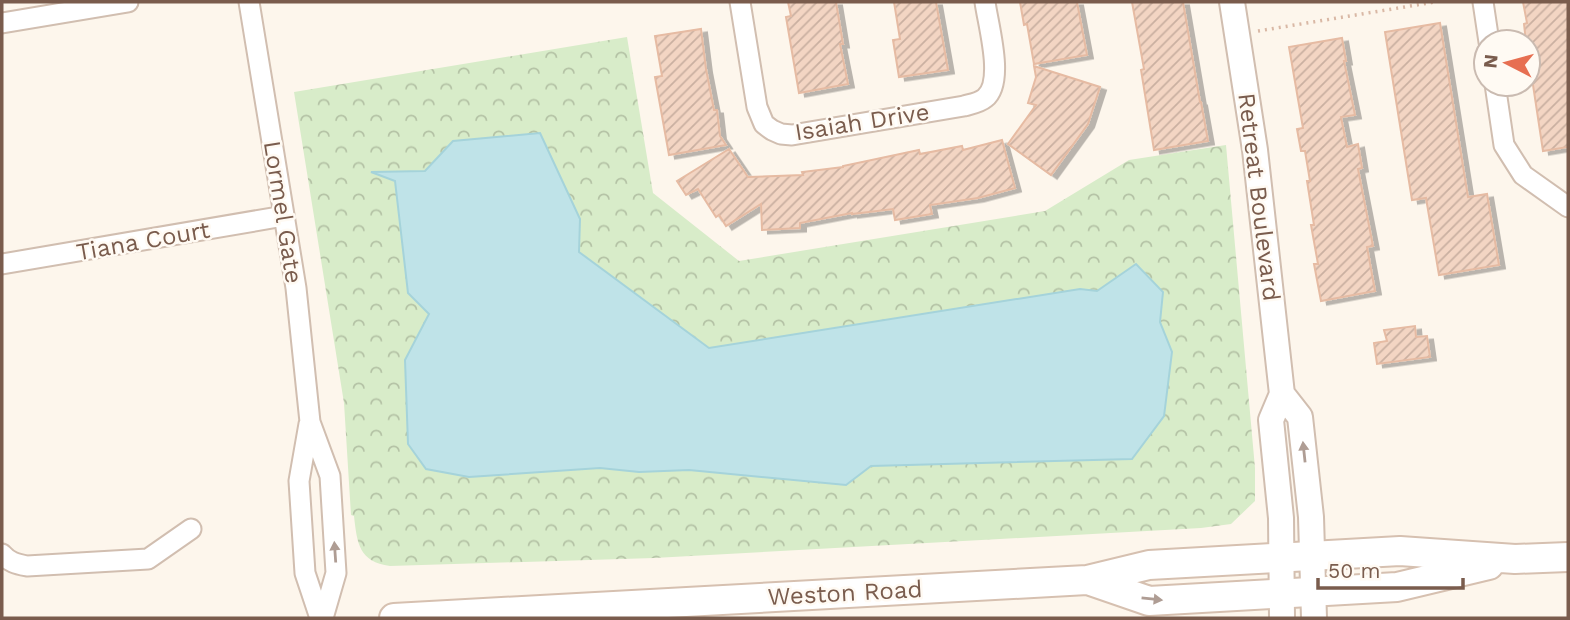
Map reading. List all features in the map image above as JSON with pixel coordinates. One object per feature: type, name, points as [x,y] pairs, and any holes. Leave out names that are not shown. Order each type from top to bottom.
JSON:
[{"type":"main road","name":"Weston Road","points":[[394,618],[1087,580],[1149,565],[1400,551],[1515,559],[1568,557]]},
{"type":"main road","name":"Weston Road","points":[[1087,580],[1149,601],[1313,605],[1515,559]]},
{"type":"street","points":[[2,23],[128,2]]},
{"type":"street","name":"Lormel Gate","points":[[249,2],[296,288],[310,422],[330,476],[336,573],[322,618]]},
{"type":"street","name":"Isaiah Drive","points":[[740,2],[757,107],[764,124],[780,134],[792,135],[979,103],[993,89],[996,76],[985,2]]},
{"type":"street","name":"Retreat Boulevard","points":[[1232,2],[1255,150],[1282,394],[1271,420],[1280,518],[1282,606]]},
{"type":"street","points":[[1483,2],[1487,28]]},
{"type":"street","points":[[1497,98],[1504,145],[1523,175],[1568,207]]},
{"type":"street","name":"Tiana Court","points":[[2,264],[284,216]]},
{"type":"street","name":"Retreat Boulevard","points":[[1282,394],[1300,417],[1311,517],[1313,605]]},
{"type":"street","name":"Lormel Gate","points":[[310,422],[299,481],[304,573],[322,618]]},
{"type":"street","points":[[2,554],[15,564],[27,566],[148,559],[191,529]]},
{"type":"path","points":[[1256,31],[1435,2]]},
{"type":"green space","points":[[627,37],[653,193],[739,261],[1045,211],[1129,160],[1226,145],[1255,468],[1255,501],[1231,524],[1201,528],[654,558],[390,566],[366,556],[359,543],[354,516],[351,515],[344,403],[294,92]]},
{"type":"water","points":[[540,133],[580,219],[579,252],[709,348],[1080,289],[1097,291],[1136,264],[1163,292],[1160,322],[1172,352],[1164,416],[1132,459],[871,466],[846,485],[689,470],[639,472],[600,468],[469,477],[426,469],[408,444],[405,360],[429,314],[408,293],[395,181],[371,172],[425,171],[453,141]]},
{"type":"building","points":[[788,2],[836,2],[843,44],[840,44],[848,84],[799,93],[786,17],[791,16]]},
{"type":"building","points":[[894,2],[936,2],[948,70],[899,77],[893,40],[900,39]]},
{"type":"building","points":[[1020,2],[1077,2],[1087,55],[1034,64]]},
{"type":"building","points":[[1132,2],[1183,2],[1208,141],[1154,150]]},
{"type":"building","points":[[1523,2],[1568,2],[1568,147],[1543,151],[1535,98],[1542,98],[1542,28],[1524,28],[1524,24],[1527,23]]},
{"type":"building","points":[[1440,23],[1468,197],[1487,194],[1499,265],[1439,275],[1426,198],[1412,200],[1385,32]]},
{"type":"building","points":[[701,29],[714,110],[717,110],[720,136],[726,145],[669,155],[655,77],[662,76],[655,36]]},
{"type":"building","points":[[1342,38],[1355,115],[1341,117],[1347,147],[1358,144],[1362,168],[1358,169],[1373,246],[1367,247],[1375,291],[1321,301],[1314,264],[1318,264],[1311,225],[1314,225],[1307,181],[1310,181],[1305,151],[1301,151],[1297,129],[1303,128],[1289,47]]},
{"type":"building","points":[[1034,66],[1100,87],[1088,124],[1051,175],[1008,144],[1036,105],[1028,103],[1036,77]]},
{"type":"building","points":[[1002,140],[1015,188],[978,198],[930,205],[932,214],[895,220],[893,209],[852,213],[800,223],[800,228],[762,230],[761,204],[726,226],[719,215],[716,217],[698,189],[686,195],[677,181],[729,149],[748,177],[803,175],[802,172],[843,167],[919,150],[920,154],[962,146],[963,150]]},
{"type":"building","points":[[1415,326],[1416,337],[1427,336],[1430,357],[1377,364],[1374,343],[1387,341],[1384,330]]}]
